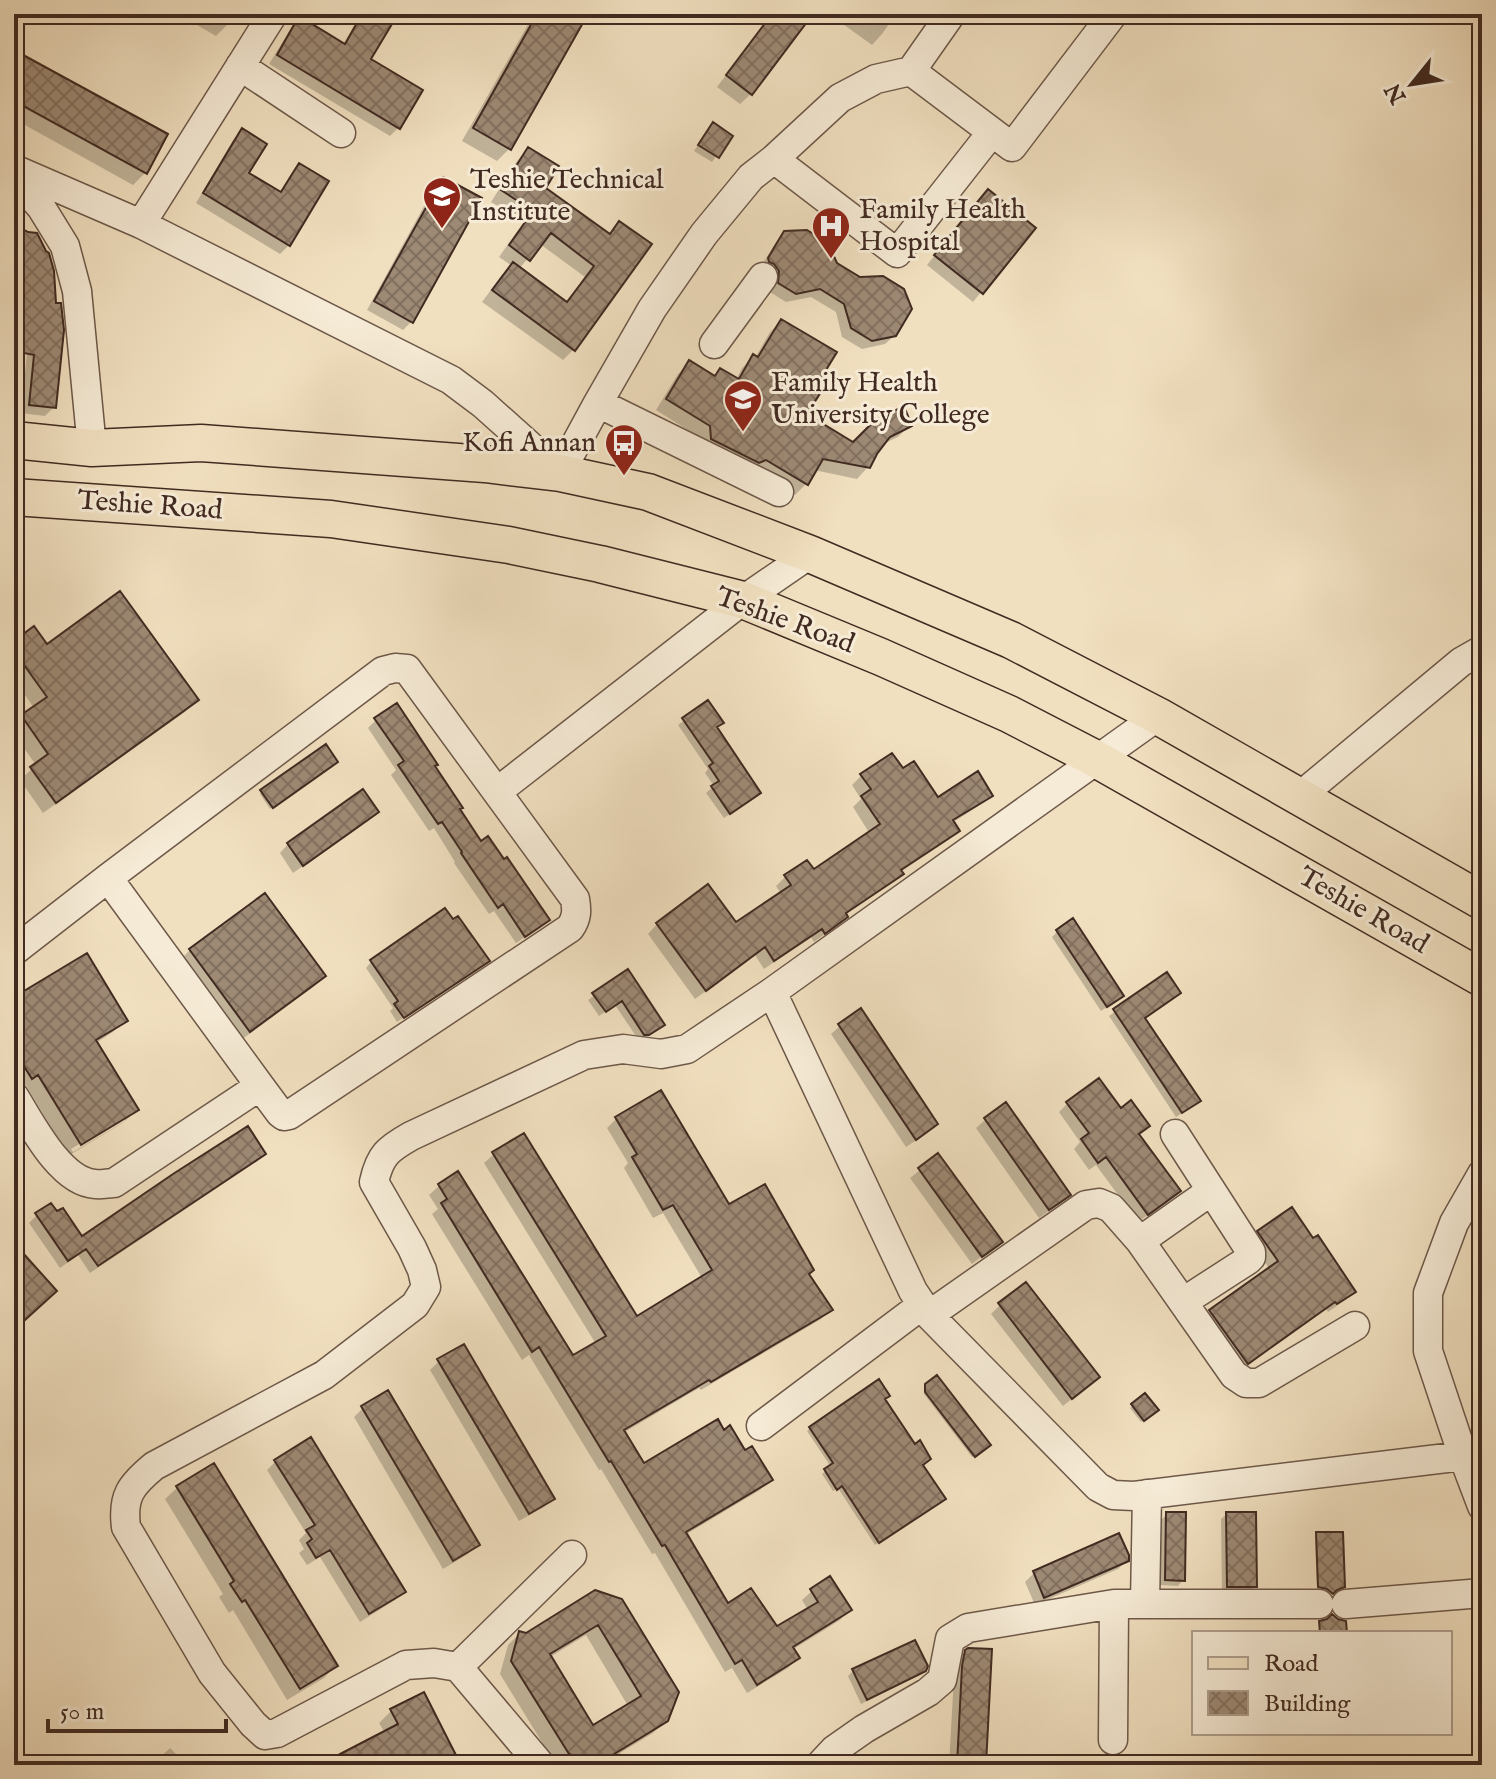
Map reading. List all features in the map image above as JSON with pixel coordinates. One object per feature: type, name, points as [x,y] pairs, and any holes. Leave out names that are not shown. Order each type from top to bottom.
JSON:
[{"type":"main road","name":"Teshie Road","points":[[14,440],[92,448],[201,443],[485,464],[560,473],[648,492],[810,554],[1011,640],[1158,716],[1482,901]]},
{"type":"main road","name":"Teshie Road","points":[[14,497],[331,519],[509,545],[743,600],[1009,714],[1096,759],[1482,978]]},
{"type":"street","points":[[141,224],[273,14]]},
{"type":"street","points":[[14,169],[141,224],[451,380],[483,404],[560,473],[652,309],[704,234],[751,177],[840,98],[876,79],[911,71],[951,14]]},
{"type":"street","points":[[911,71],[1012,147],[1113,14]]},
{"type":"street","points":[[240,66],[341,133]]},
{"type":"street","points":[[774,159],[897,253],[992,132]]},
{"type":"street","points":[[14,176],[41,207],[65,246],[77,291],[92,448]]},
{"type":"street","points":[[714,344],[763,277]]},
{"type":"street","points":[[598,403],[779,492]]},
{"type":"street","points":[[498,791],[743,600],[810,554]]},
{"type":"street","points":[[1299,797],[1461,662],[1482,650]]},
{"type":"street","points":[[14,951],[108,878],[383,671],[395,668],[407,669],[498,791],[575,899],[577,912],[570,928],[284,1116],[108,878]]},
{"type":"street","points":[[539,1763],[458,1667],[434,1663],[406,1665],[277,1733],[265,1735],[212,1673],[126,1527],[124,1509],[129,1493],[154,1466],[324,1375],[415,1305],[426,1287],[422,1270],[374,1182],[378,1164],[390,1148],[584,1055],[623,1049],[661,1054],[687,1049],[772,992],[1158,716]]},
{"type":"street","points":[[772,992],[906,1277],[925,1310],[1098,1487],[1113,1495],[1147,1494],[1463,1456]]},
{"type":"street","points":[[14,1096],[51,1154],[72,1175],[92,1185],[114,1183],[260,1086]]},
{"type":"street","points":[[1175,1134],[1251,1252],[1251,1257],[1183,1302]]},
{"type":"street","points":[[1482,1174],[1454,1223],[1428,1293],[1428,1351],[1482,1506]]},
{"type":"street","points":[[1140,1241],[1211,1191]]},
{"type":"street","points":[[761,1426],[925,1310],[1086,1205],[1099,1203],[1111,1208],[1140,1241],[1234,1375],[1246,1383],[1259,1383],[1355,1326]]},
{"type":"street","points":[[1145,1604],[1147,1494]]},
{"type":"street","points":[[458,1667],[572,1555]]},
{"type":"street","points":[[820,1765],[834,1750],[864,1729],[928,1692],[942,1680],[950,1639],[968,1628],[1114,1604],[1332,1604],[1482,1593]]},
{"type":"street","points":[[1113,1740],[1114,1604]]},
{"type":"building","points":[[362,14],[398,14],[371,59],[423,90],[400,129],[277,55],[299,16],[345,44]]},
{"type":"building","points":[[537,14],[588,14],[511,150],[473,128]]},
{"type":"building","points":[[772,14],[813,14],[752,95],[726,75]]},
{"type":"building","points":[[14,50],[168,134],[147,174],[14,101]]},
{"type":"building","points":[[713,122],[733,136],[719,158],[698,145]]},
{"type":"building","points":[[242,128],[267,144],[249,173],[281,192],[299,163],[329,181],[290,246],[203,193]]},
{"type":"building","points":[[528,147],[559,166],[546,188],[610,234],[619,221],[652,244],[575,351],[492,290],[513,262],[567,302],[594,266],[551,233],[530,261],[509,245],[533,211],[501,190]]},
{"type":"building","points":[[443,177],[482,198],[413,323],[374,301]]},
{"type":"building","points":[[988,189],[1036,228],[983,294],[934,255]]},
{"type":"building","points":[[14,224],[37,233],[49,253],[54,271],[56,303],[61,303],[64,330],[56,408],[29,405],[34,355],[14,351]]},
{"type":"building","points":[[807,230],[828,243],[837,263],[860,277],[883,276],[904,289],[912,309],[896,336],[872,341],[851,328],[844,304],[820,289],[796,294],[778,283],[779,271],[768,258],[784,231]]},
{"type":"building","points":[[781,319],[837,352],[815,388],[821,392],[807,414],[853,442],[875,420],[904,406],[912,426],[890,437],[870,468],[823,459],[808,485],[766,460],[759,463],[711,439],[710,426],[666,399],[689,360],[715,376],[720,368],[739,379],[753,354],[758,357]]},
{"type":"building","points":[[120,591],[199,700],[56,803],[30,767],[48,754],[21,715],[47,697],[14,651],[14,641],[34,626],[47,644]]},
{"type":"building","points":[[708,700],[724,723],[717,727],[761,793],[730,814],[711,786],[719,781],[709,766],[713,763],[682,718]]},
{"type":"building","points":[[397,703],[438,765],[435,766],[481,841],[488,836],[504,859],[507,857],[550,920],[525,937],[503,904],[498,908],[442,822],[438,824],[398,765],[404,761],[374,718]]},
{"type":"building","points":[[326,744],[338,762],[273,808],[260,790]]},
{"type":"building","points":[[892,753],[903,768],[914,761],[938,797],[978,771],[993,796],[953,820],[960,831],[901,870],[904,874],[846,913],[848,917],[825,934],[822,929],[774,961],[765,947],[706,991],[656,923],[708,884],[736,922],[791,885],[784,875],[807,860],[814,869],[880,824],[861,796],[871,789],[860,774]]},
{"type":"building","points":[[363,789],[379,812],[303,866],[287,843]]},
{"type":"building","points":[[265,893],[326,976],[250,1032],[189,949]]},
{"type":"building","points":[[445,908],[453,919],[458,916],[490,961],[404,1018],[394,1004],[398,1001],[370,960]]},
{"type":"building","points":[[1073,918],[1124,996],[1107,1007],[1056,930]]},
{"type":"building","points":[[87,953],[128,1021],[96,1040],[139,1110],[81,1145],[38,1075],[32,1079],[14,1050],[14,997]]},
{"type":"building","points":[[628,969],[665,1025],[649,1035],[644,1035],[622,1001],[606,1012],[592,993]]},
{"type":"building","points":[[1167,972],[1181,993],[1145,1018],[1201,1101],[1182,1113],[1113,1009]]},
{"type":"building","points":[[861,1008],[938,1124],[916,1140],[838,1024]]},
{"type":"building","points":[[1099,1078],[1121,1108],[1131,1100],[1150,1126],[1139,1134],[1181,1191],[1148,1215],[1106,1157],[1098,1163],[1081,1139],[1089,1133],[1066,1102]]},
{"type":"building","points":[[661,1090],[729,1204],[765,1184],[814,1270],[809,1274],[833,1310],[624,1430],[644,1463],[718,1419],[724,1430],[730,1425],[745,1450],[752,1446],[773,1480],[686,1532],[728,1603],[751,1588],[777,1626],[818,1602],[810,1589],[830,1576],[852,1610],[793,1647],[800,1658],[757,1685],[742,1660],[735,1664],[665,1545],[662,1546],[539,1347],[532,1352],[441,1203],[447,1199],[438,1184],[458,1171],[573,1355],[606,1336],[492,1152],[524,1133],[637,1316],[712,1270],[673,1205],[663,1210],[632,1157],[637,1154],[615,1117]]},
{"type":"building","points":[[1006,1102],[1071,1195],[1049,1210],[984,1118]]},
{"type":"building","points":[[248,1126],[266,1154],[98,1266],[86,1249],[68,1261],[35,1213],[51,1203],[57,1211],[63,1208],[82,1236]]},
{"type":"building","points":[[938,1153],[1003,1242],[982,1257],[918,1168]]},
{"type":"building","points":[[1292,1207],[1313,1238],[1318,1235],[1356,1292],[1337,1304],[1335,1302],[1248,1364],[1209,1310],[1278,1261],[1257,1231]]},
{"type":"building","points":[[14,1243],[57,1291],[14,1330]]},
{"type":"building","points":[[1026,1282],[1100,1377],[1072,1399],[998,1303]]},
{"type":"building","points":[[464,1344],[555,1499],[529,1514],[437,1359]]},
{"type":"building","points":[[937,1375],[991,1445],[975,1457],[925,1392],[925,1384]]},
{"type":"building","points":[[879,1379],[890,1396],[885,1399],[915,1444],[920,1440],[931,1459],[923,1465],[946,1499],[879,1543],[842,1486],[837,1490],[824,1469],[833,1463],[809,1427]]},
{"type":"building","points":[[388,1390],[480,1545],[453,1561],[361,1406]]},
{"type":"building","points":[[1145,1393],[1159,1410],[1144,1421],[1131,1404]]},
{"type":"building","points":[[311,1437],[406,1592],[369,1614],[330,1550],[316,1558],[307,1543],[312,1539],[306,1530],[315,1525],[274,1460]]},
{"type":"building","points":[[214,1463],[338,1666],[300,1689],[245,1600],[242,1602],[230,1584],[234,1581],[176,1486]]},
{"type":"building","points":[[1166,1512],[1186,1512],[1185,1581],[1165,1580]]},
{"type":"building","points":[[1226,1512],[1256,1512],[1257,1587],[1227,1587]]},
{"type":"building","points":[[1316,1532],[1343,1532],[1345,1587],[1333,1594],[1318,1587]]},
{"type":"building","points":[[1119,1533],[1129,1561],[1044,1598],[1033,1571]]},
{"type":"building","points":[[595,1590],[622,1599],[679,1692],[668,1721],[598,1764],[569,1754],[511,1661],[519,1631],[526,1633]],"holes":[[[598,1625],[641,1696],[593,1725],[550,1654]]]},
{"type":"building","points":[[1332,1614],[1346,1621],[1347,1631],[1320,1631],[1319,1621]]},
{"type":"building","points":[[915,1640],[928,1666],[926,1671],[867,1700],[852,1669]]},
{"type":"building","points":[[968,1648],[992,1649],[986,1765],[957,1765],[962,1666]]},
{"type":"building","points":[[424,1692],[461,1765],[319,1765],[398,1724],[390,1709]]},
{"type":"place","name":"Teshie Technical Institute","points":[[442,230]]},
{"type":"place","name":"Family Health Hospital","points":[[831,260]]},
{"type":"place","name":"Family Health University College","points":[[743,433]]},
{"type":"place","name":"Kofi Annan","points":[[624,477]]}]
